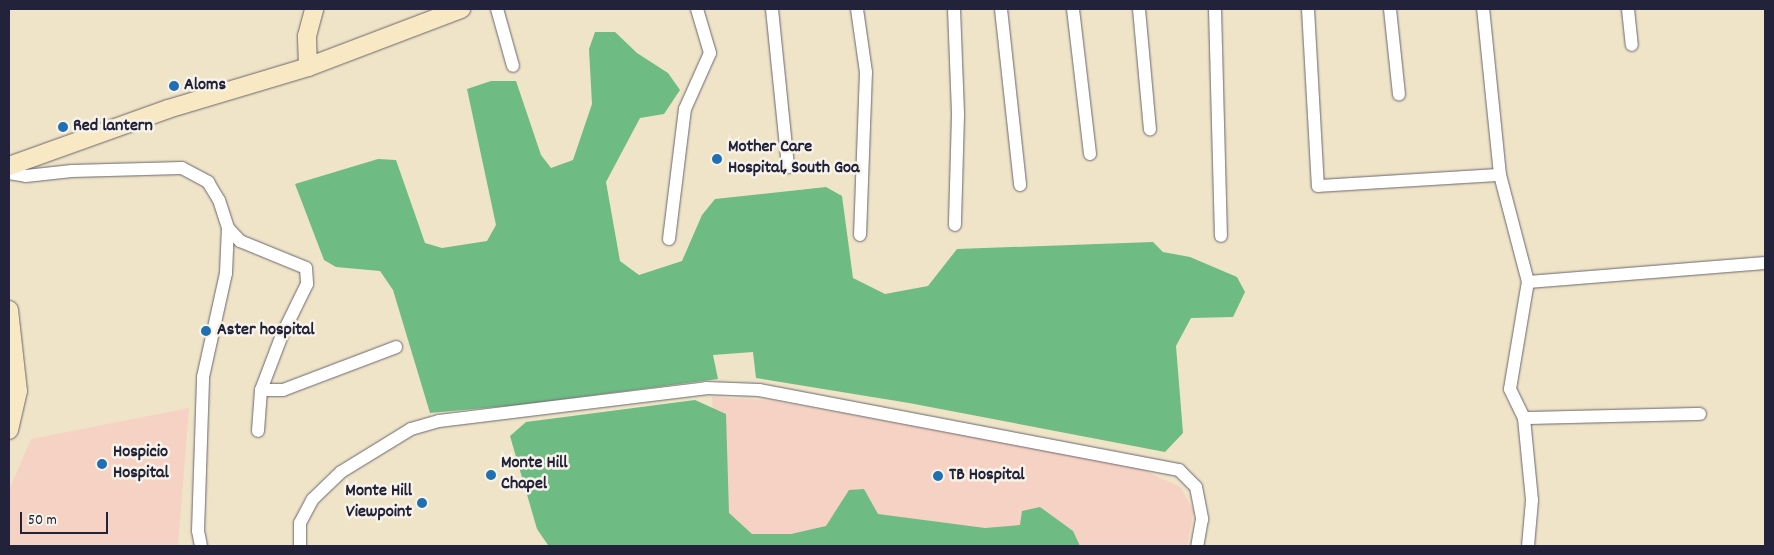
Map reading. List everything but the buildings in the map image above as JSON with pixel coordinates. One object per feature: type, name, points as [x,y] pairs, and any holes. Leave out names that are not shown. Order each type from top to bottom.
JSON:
[{"type":"main road","points":[[308,67],[307,36],[314,9]]},
{"type":"main road","points":[[9,166],[168,109],[308,67],[461,9]]},
{"type":"main road","points":[[9,310],[18,390],[9,429]]},
{"type":"street","points":[[497,9],[513,66]]},
{"type":"street","points":[[668,239],[685,109],[710,53],[696,9]]},
{"type":"street","points":[[772,9],[788,167]]},
{"type":"street","points":[[857,9],[866,72],[860,235]]},
{"type":"street","points":[[954,9],[958,115],[955,225]]},
{"type":"street","points":[[1001,9],[1020,186]]},
{"type":"street","points":[[1073,9],[1090,154]]},
{"type":"street","points":[[1139,9],[1150,129]]},
{"type":"street","points":[[1215,9],[1221,236]]},
{"type":"street","points":[[1308,9],[1318,186],[1500,175]]},
{"type":"street","points":[[1390,9],[1399,95]]},
{"type":"street","points":[[1483,9],[1500,175],[1528,282],[1510,389],[1524,418],[1532,500],[1528,546]]},
{"type":"street","points":[[1628,9],[1632,44]]},
{"type":"street","points":[[9,174],[26,176],[72,171],[182,168],[208,182],[219,200],[228,228],[226,273],[203,378],[198,531],[201,546]]},
{"type":"street","points":[[228,228],[240,240],[306,268],[307,284],[282,334],[261,390],[258,431]]},
{"type":"street","points":[[1528,282],[1765,263]]},
{"type":"street","points":[[261,390],[283,390],[396,347]]},
{"type":"street","points":[[300,546],[300,523],[313,498],[341,472],[411,429],[439,421],[706,388],[759,390],[1179,470],[1196,487],[1202,519],[1197,546]]},
{"type":"street","points":[[1524,418],[1700,414]]},
{"type":"shaded area","name":"TB Hospital","points":[[712,397],[774,401],[1135,466],[1180,487],[1194,511],[1187,546],[723,546]]},
{"type":"shaded area","name":"Hospicio Hospital","points":[[189,408],[178,546],[9,546],[9,490],[31,439]]},
{"type":"green space","points":[[595,32],[615,32],[637,53],[668,73],[680,90],[664,114],[640,118],[606,182],[620,261],[639,275],[682,261],[702,215],[715,199],[826,187],[842,196],[853,278],[885,294],[928,286],[957,249],[1153,242],[1163,252],[1190,257],[1237,277],[1245,292],[1233,317],[1191,318],[1176,346],[1183,433],[1165,452],[909,403],[756,378],[753,352],[713,355],[718,379],[519,405],[430,413],[393,290],[380,271],[336,267],[324,260],[295,184],[378,159],[396,160],[425,243],[442,248],[487,241],[496,225],[467,89],[491,81],[516,81],[541,155],[551,168],[573,160],[592,104],[589,49]]},
{"type":"green space","points":[[695,400],[726,414],[729,513],[752,534],[791,534],[826,526],[849,490],[864,489],[878,514],[985,528],[1020,525],[1022,511],[1040,507],[1073,531],[1080,546],[548,545],[537,529],[510,436],[526,422]]},
{"type":"place","name":"Aloms","points":[[174,86]]},
{"type":"place","name":"Red lantern","points":[[63,127]]},
{"type":"place","name":"Mother Care Hospital, South Goa","points":[[717,159]]},
{"type":"place","name":"Aster hospital","points":[[206,331]]},
{"type":"place","name":"Hospicio Hospital","points":[[102,464]]},
{"type":"place","name":"Monte Hill Chapel","points":[[491,475]]},
{"type":"place","name":"TB Hospital","points":[[938,476]]},
{"type":"place","name":"Monte Hill Viewpoint","points":[[422,503]]}]
